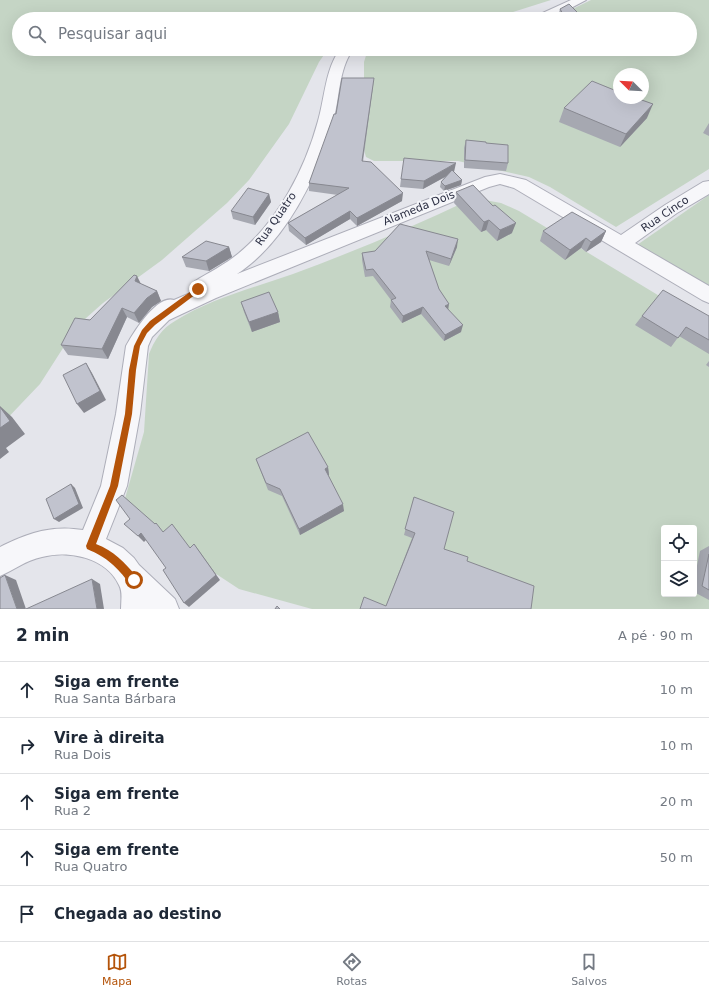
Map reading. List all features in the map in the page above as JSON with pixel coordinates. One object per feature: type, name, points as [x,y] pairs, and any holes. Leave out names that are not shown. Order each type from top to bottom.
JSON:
[{"type":"street","points":[[555,12],[580,0]]},
{"type":"street","name":"Rua Quatro","points":[[90,546],[114,486],[128,414],[137,346],[145,332],[161,315],[250,254],[273,227],[304,177],[316,152],[329,113],[335,76],[342,56]]},
{"type":"street","name":"Alameda Dois","points":[[161,315],[231,284],[492,180],[506,180],[520,184],[709,295]]},
{"type":"street","name":"Rua Cinco","points":[[621,244],[671,209],[709,186]]},
{"type":"street","points":[[0,562],[41,543],[58,541],[90,546],[105,552],[119,563],[165,609]]},
{"type":"street","points":[[131,576],[136,592],[135,609]]},
{"type":"green space","points":[[0,0],[551,0],[513,12],[12,12],[12,56],[323,56],[289,124],[249,180],[227,203],[162,260],[103,303],[85,319],[72,334],[40,384],[0,426]]},
{"type":"green space","points":[[591,0],[709,0],[709,169],[616,227],[550,187],[529,177],[458,161],[374,161],[366,157],[364,150],[364,62],[366,56],[697,56],[697,12],[566,12]]},
{"type":"green space","points":[[709,195],[709,286],[637,245]]},
{"type":"green space","points":[[479,199],[501,203],[519,211],[709,326],[709,609],[312,609],[239,589],[131,518],[125,512],[124,502],[144,432],[149,354],[153,344],[166,327],[188,313],[217,300],[337,257],[469,200]]},
{"type":"building","points":[[569,4],[577,12],[562,12],[560,9]]},
{"type":"building","points":[[342,78],[374,78],[362,161],[371,162],[403,193],[357,218],[350,211],[305,238],[288,223],[349,188],[309,183],[334,114],[336,114]]},
{"type":"building","points":[[592,81],[613,90],[613,104],[649,104],[649,103],[653,104],[626,134],[564,108]]},
{"type":"building","points":[[466,140],[508,145],[508,163],[465,160]]},
{"type":"building","points":[[404,158],[456,163],[424,181],[401,179]]},
{"type":"building","points":[[452,170],[462,180],[445,186],[441,182]]},
{"type":"building","points":[[473,185],[493,206],[495,205],[516,223],[500,230],[489,220],[484,222],[456,192]]},
{"type":"building","points":[[248,188],[269,194],[253,217],[231,211]]},
{"type":"building","points":[[572,212],[606,231],[591,242],[586,238],[570,250],[543,231]]},
{"type":"building","points":[[400,224],[458,239],[451,259],[426,251],[439,289],[449,304],[445,306],[463,325],[445,335],[423,307],[403,316],[391,300],[396,298],[373,269],[366,270],[362,253],[375,251]]},
{"type":"building","points":[[206,241],[229,247],[206,261],[182,257]]},
{"type":"building","points":[[134,275],[137,276],[135,281],[157,291],[147,298],[134,313],[122,308],[102,349],[61,345],[75,318],[90,320]]},
{"type":"building","points":[[663,290],[709,316],[709,340],[686,327],[678,338],[642,316]]},
{"type":"building","points":[[269,292],[278,312],[249,322],[241,302]]},
{"type":"building","points":[[86,363],[100,391],[77,404],[63,375]]},
{"type":"building","points":[[0,407],[10,421],[0,428]]},
{"type":"building","points":[[308,432],[328,467],[325,469],[343,504],[299,529],[280,489],[266,483],[256,459]]},
{"type":"building","points":[[71,484],[79,504],[54,519],[46,499]]},
{"type":"building","points":[[122,495],[155,524],[156,523],[163,532],[172,524],[190,548],[194,544],[216,575],[184,603],[163,570],[166,568],[141,533],[138,536],[124,524],[130,519],[116,500]]},
{"type":"building","points":[[414,497],[454,512],[444,549],[468,557],[467,561],[534,586],[531,609],[360,609],[364,597],[386,606],[415,533],[405,529]]},
{"type":"building","points":[[709,554],[709,590],[702,586]]},
{"type":"building","points":[[5,575],[17,609],[0,609],[0,578]]},
{"type":"building","points":[[92,579],[97,609],[26,609]]},
{"type":"route","points":[[134,580],[119,563],[105,552],[90,546],[114,486],[128,414],[134,356],[137,346],[152,323],[177,302],[198,289]]}]
